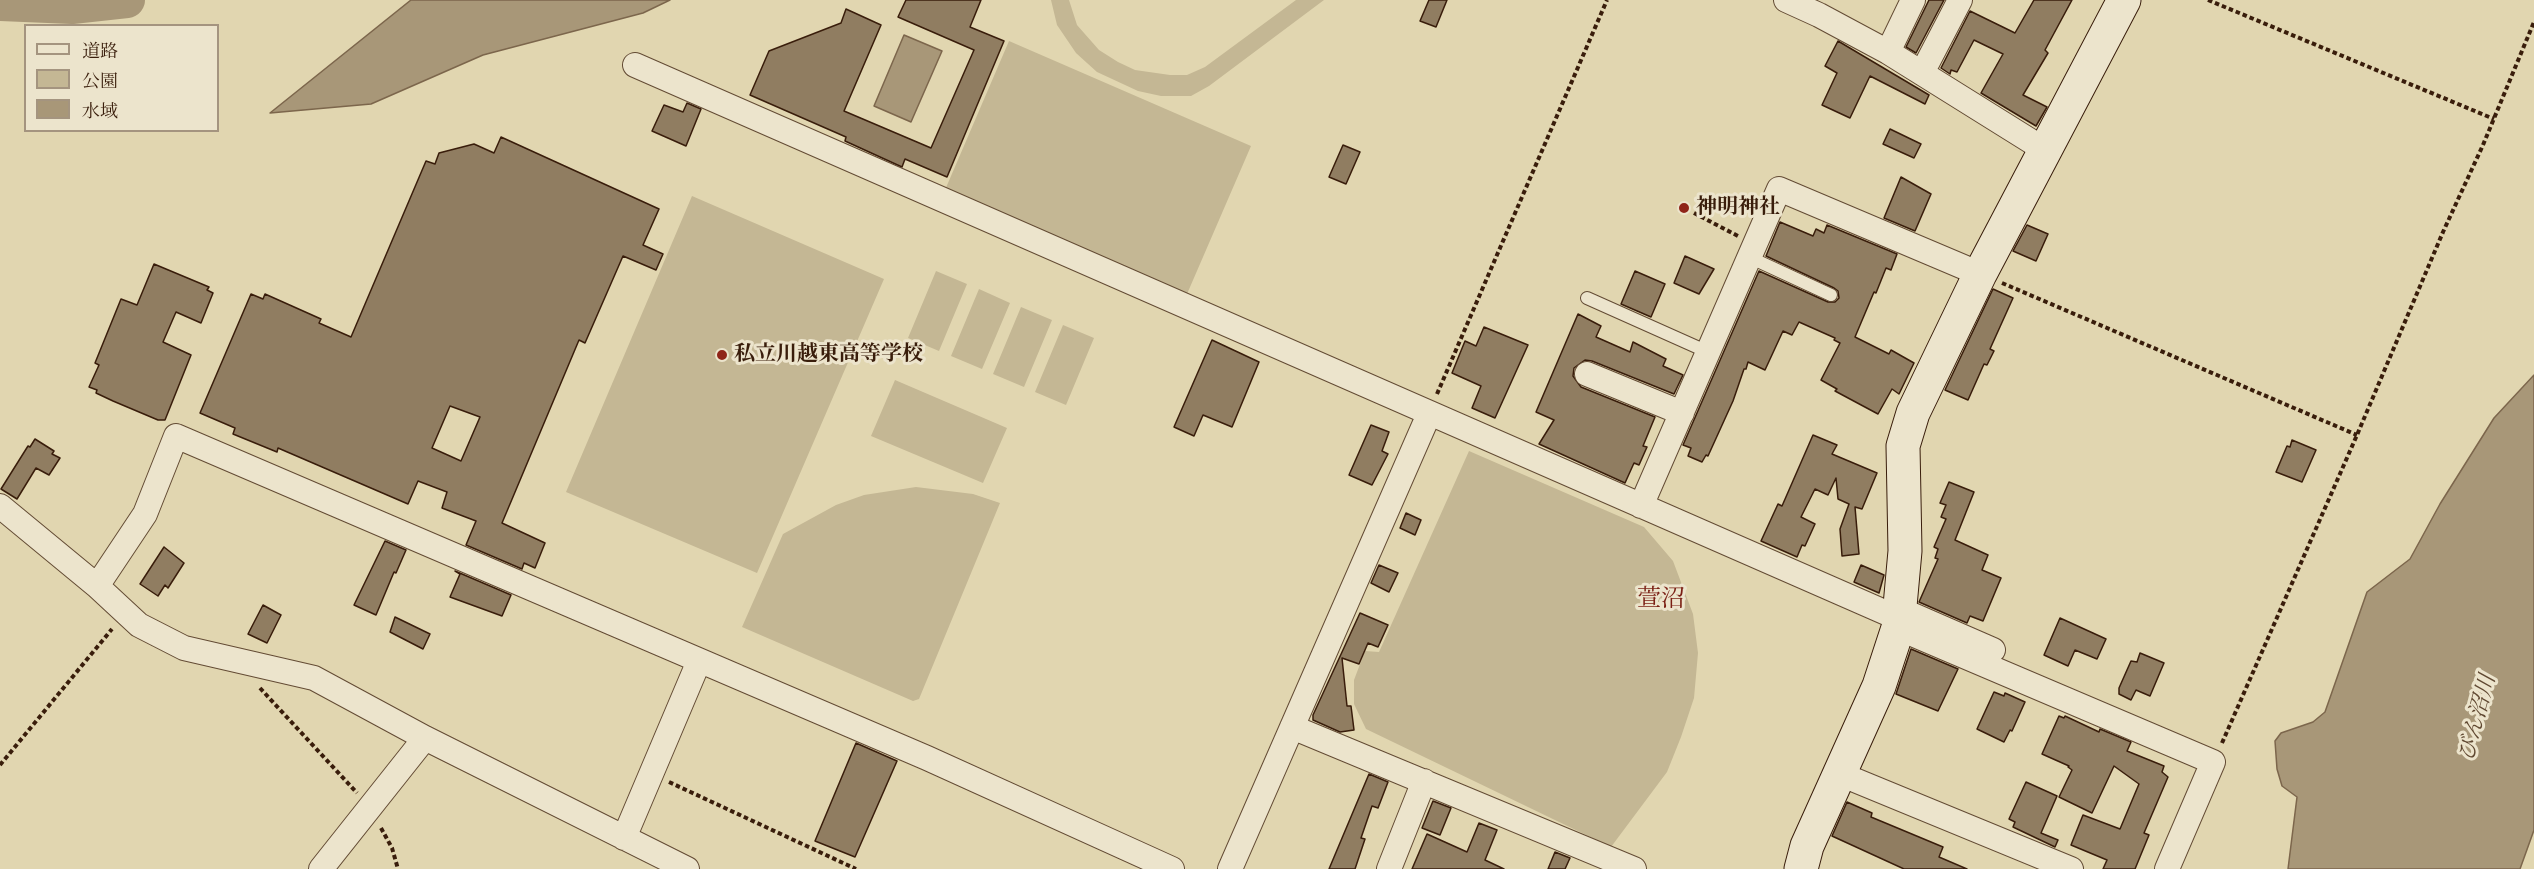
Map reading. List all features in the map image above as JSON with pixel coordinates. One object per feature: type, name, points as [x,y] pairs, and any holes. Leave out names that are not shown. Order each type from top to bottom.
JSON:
[{"type":"street","points":[[1786,0],[1888,52],[2045,150]]},
{"type":"street","points":[[1888,52],[1913,0]]},
{"type":"street","points":[[1922,73],[1960,0]]},
{"type":"street","points":[[1801,869],[1807,846],[1879,687],[1899,619],[1905,550],[1903,446],[1907,428],[1929,376],[1980,274],[2124,0]]},
{"type":"street","points":[[635,65],[1429,414],[2216,755],[2168,869]]},
{"type":"street","points":[[1641,506],[1779,189],[1980,274]]},
{"type":"street","points":[[1587,374],[1682,413]]},
{"type":"street","points":[[1230,869],[1429,414]]},
{"type":"street","points":[[97,586],[145,514],[176,436],[927,758],[1172,869]]},
{"type":"street","points":[[0,506],[97,586],[139,625],[184,648],[314,678],[425,738],[687,869]]},
{"type":"street","points":[[624,838],[699,661]]},
{"type":"street","points":[[1292,727],[1634,869]]},
{"type":"street","points":[[321,869],[425,738]]},
{"type":"street","points":[[1840,774],[2071,869]]},
{"type":"street","points":[[1389,869],[1424,781]]},
{"type":"lane","points":[[1752,250],[1831,295]]},
{"type":"lane","points":[[1587,298],[1708,352]]},
{"type":"path","points":[[1429,414],[1607,0]]},
{"type":"path","points":[[2208,0],[2494,119]]},
{"type":"path","points":[[2216,755],[2357,435],[2534,22]]},
{"type":"path","points":[[1694,213],[1752,250]]},
{"type":"path","points":[[1980,274],[2357,435]]},
{"type":"path","points":[[0,765],[125,613]]},
{"type":"path","points":[[241,662],[258,685],[370,807],[392,848],[398,869]]},
{"type":"path","points":[[651,774],[856,869]]},
{"type":"green space","points":[[1051,0],[1069,0],[1077,25],[1099,50],[1118,62],[1135,70],[1187,75],[1205,67],[1296,0],[1324,0],[1209,86],[1191,96],[1161,96],[1138,91],[1097,72],[1076,53],[1057,25]]},
{"type":"green space","points":[[1009,41],[1251,146],[1187,294],[945,190]]},
{"type":"green space","points":[[692,196],[884,279],[757,573],[566,492]]},
{"type":"green space","points":[[936,271],[967,284],[939,351],[908,338]]},
{"type":"green space","points":[[979,289],[1010,303],[982,369],[951,356]]},
{"type":"green space","points":[[1021,307],[1052,320],[1024,387],[993,374]]},
{"type":"green space","points":[[1063,325],[1094,338],[1066,405],[1035,392]]},
{"type":"green space","points":[[895,380],[1007,428],[983,483],[871,436]]},
{"type":"green space","points":[[1469,451],[1644,527],[1673,561],[1693,614],[1698,653],[1694,698],[1681,737],[1667,772],[1611,847],[1366,729],[1354,704],[1354,680],[1365,651],[1379,652]]},
{"type":"green space","points":[[916,487],[973,494],[1000,503],[919,699],[913,701],[742,627],[783,534],[836,505],[864,495]]},
{"type":"water","points":[[411,0],[670,0],[643,13],[483,55],[371,104],[270,113]]},
{"type":"water","points":[[904,35],[942,51],[911,122],[874,106]]},
{"type":"water","points":[[2534,375],[2534,830],[2520,869],[2288,869],[2297,797],[2282,786],[2277,769],[2275,741],[2281,733],[2313,722],[2325,712],[2367,592],[2410,559],[2440,504],[2494,418]]},
{"type":"building","points":[[906,0],[981,0],[970,27],[1004,41],[947,177],[905,159],[902,167],[845,141],[846,137],[750,95],[769,51],[841,23],[846,9],[881,25],[844,111],[931,148],[974,50],[898,17]]},
{"type":"building","points":[[1429,0],[1447,0],[1436,27],[1420,21]]},
{"type":"building","points":[[1929,0],[1944,0],[1916,53],[1906,47]]},
{"type":"building","points":[[2034,0],[2072,0],[2045,50],[2048,53],[2023,95],[2047,107],[2036,126],[1981,93],[2003,54],[1974,40],[1957,72],[1951,70],[1950,74],[1941,68],[1970,11],[2015,33]]},
{"type":"building","points":[[1838,41],[1929,95],[1925,104],[1870,76],[1850,118],[1822,105],[1837,73],[1825,66]]},
{"type":"building","points":[[687,103],[701,109],[686,146],[652,131],[664,105],[683,112]]},
{"type":"building","points":[[1890,129],[1921,144],[1914,158],[1883,144]]},
{"type":"building","points":[[501,137],[659,209],[643,245],[663,254],[656,270],[623,256],[585,343],[579,340],[502,523],[545,543],[535,568],[524,563],[522,569],[466,545],[476,521],[442,508],[447,492],[418,481],[408,504],[278,448],[277,452],[233,434],[235,428],[200,413],[251,294],[263,299],[265,294],[321,319],[319,323],[351,337],[426,161],[435,164],[439,153],[474,144],[494,153]],"holes":[[[450,406],[480,417],[461,461],[432,448]]]},
{"type":"building","points":[[1343,145],[1360,152],[1346,184],[1329,177]]},
{"type":"building","points":[[1901,177],[1931,194],[1915,231],[1884,218]]},
{"type":"building","points":[[1780,222],[1813,236],[1816,229],[1824,233],[1827,225],[1897,254],[1891,270],[1886,268],[1855,337],[1889,354],[1891,350],[1914,363],[1899,394],[1892,389],[1878,414],[1835,391],[1837,389],[1821,380],[1840,343],[1834,340],[1835,338],[1799,322],[1792,335],[1783,331],[1765,370],[1748,362],[1708,456],[1706,455],[1702,462],[1688,456],[1691,448],[1683,445],[1759,271],[1828,302],[1835,302],[1839,298],[1838,291],[1834,288],[1766,256]]},
{"type":"building","points":[[2027,225],[2048,234],[2036,261],[2013,251]]},
{"type":"building","points":[[1685,256],[1714,269],[1699,294],[1674,283]]},
{"type":"building","points":[[154,264],[209,287],[207,290],[213,293],[201,323],[176,312],[163,342],[191,355],[165,420],[158,420],[113,401],[89,387],[99,365],[95,363],[121,299],[137,305]]},
{"type":"building","points":[[1635,271],[1665,284],[1651,317],[1621,304]]},
{"type":"building","points":[[1993,289],[2013,298],[1990,349],[1994,351],[1987,365],[1984,364],[1968,400],[1945,390]]},
{"type":"building","points":[[1578,314],[1601,326],[1596,337],[1630,352],[1633,342],[1666,359],[1663,366],[1683,375],[1674,394],[1592,361],[1585,360],[1574,368],[1573,376],[1581,387],[1655,417],[1643,446],[1647,447],[1639,465],[1634,463],[1625,483],[1539,444],[1554,420],[1536,412]]},
{"type":"building","points":[[1484,327],[1528,345],[1495,418],[1472,408],[1481,386],[1452,373],[1465,341],[1476,346]]},
{"type":"building","points":[[1212,340],[1259,362],[1232,427],[1203,415],[1194,436],[1174,427]]},
{"type":"building","points":[[1371,425],[1389,432],[1382,451],[1388,454],[1372,485],[1349,475]]},
{"type":"building","points":[[1813,435],[1837,445],[1832,454],[1877,473],[1862,509],[1855,507],[1859,554],[1842,556],[1840,529],[1849,504],[1838,499],[1836,478],[1828,495],[1815,489],[1801,517],[1815,524],[1797,557],[1761,541],[1778,504],[1782,506]]},
{"type":"building","points":[[35,439],[54,451],[52,454],[60,458],[49,475],[36,468],[17,499],[1,489],[28,446],[30,447]]},
{"type":"building","points":[[2292,440],[2316,450],[2302,482],[2276,472]]},
{"type":"building","points":[[1949,482],[1974,492],[1955,540],[1988,555],[1982,570],[2001,578],[1983,621],[1970,616],[1967,623],[1919,602],[1938,559],[1935,558],[1938,549],[1934,547],[1946,519],[1941,517],[1946,505],[1940,503]]},
{"type":"building","points":[[1406,513],[1421,520],[1415,535],[1400,528]]},
{"type":"building","points":[[385,541],[406,550],[376,615],[354,605]]},
{"type":"building","points":[[164,547],[184,563],[168,588],[165,585],[158,596],[140,584]]},
{"type":"building","points":[[1379,565],[1398,573],[1389,592],[1371,583]]},
{"type":"building","points":[[1861,565],[1884,575],[1879,593],[1854,582]]},
{"type":"building","points":[[455,571],[511,595],[502,616],[450,597],[460,574]]},
{"type":"building","points":[[263,605],[281,615],[267,643],[248,634]]},
{"type":"building","points":[[1360,613],[1388,625],[1378,647],[1368,643],[1359,664],[1342,658],[1347,706],[1351,706],[1354,730],[1340,732],[1313,720],[1313,715]]},
{"type":"building","points":[[395,617],[430,634],[423,649],[390,632]]},
{"type":"building","points":[[2060,618],[2106,639],[2097,659],[2075,650],[2068,666],[2044,655]]},
{"type":"building","points":[[1911,649],[1958,669],[1938,711],[1896,694]]},
{"type":"building","points":[[2140,653],[2164,663],[2150,696],[2136,690],[2131,700],[2119,694],[2119,688],[2131,661],[2137,662]]},
{"type":"building","points":[[1994,692],[2004,696],[2005,693],[2025,702],[2012,731],[2010,730],[2004,742],[1977,729]]},
{"type":"building","points":[[2059,716],[2064,718],[2065,716],[2099,732],[2100,729],[2131,742],[2127,751],[2164,766],[2162,772],[2168,777],[2144,833],[2149,835],[2135,869],[2103,869],[2107,860],[2071,845],[2083,815],[2120,829],[2139,784],[2114,766],[2092,813],[2059,797],[2072,770],[2069,766],[2042,754]]},
{"type":"building","points":[[856,743],[897,761],[855,857],[815,841]]},
{"type":"building","points":[[1369,774],[1388,782],[1378,808],[1372,806],[1361,838],[1365,839],[1355,869],[1329,869]]},
{"type":"building","points":[[2026,782],[2057,796],[2041,833],[2058,840],[2055,847],[2013,827],[2015,822],[2009,819]]},
{"type":"building","points":[[1433,801],[1451,808],[1440,835],[1422,828]]},
{"type":"building","points":[[1847,802],[1872,813],[1871,817],[1943,847],[1939,857],[1967,869],[1904,869],[1832,836]]},
{"type":"building","points":[[1479,823],[1497,830],[1485,860],[1504,869],[1412,869],[1427,834],[1467,852]]},
{"type":"building","points":[[1555,852],[1570,858],[1565,869],[1548,869]]},
{"type":"waterway","name":"びん沼川","points":[[0,3],[72,6],[127,0]]},
{"type":"place","name":"神明神社","points":[[1684,208]]},
{"type":"place","name":"私立川越東高等学校","points":[[722,355]]},
{"type":"district","name":"萱沼","points":[[1661,600]]}]
